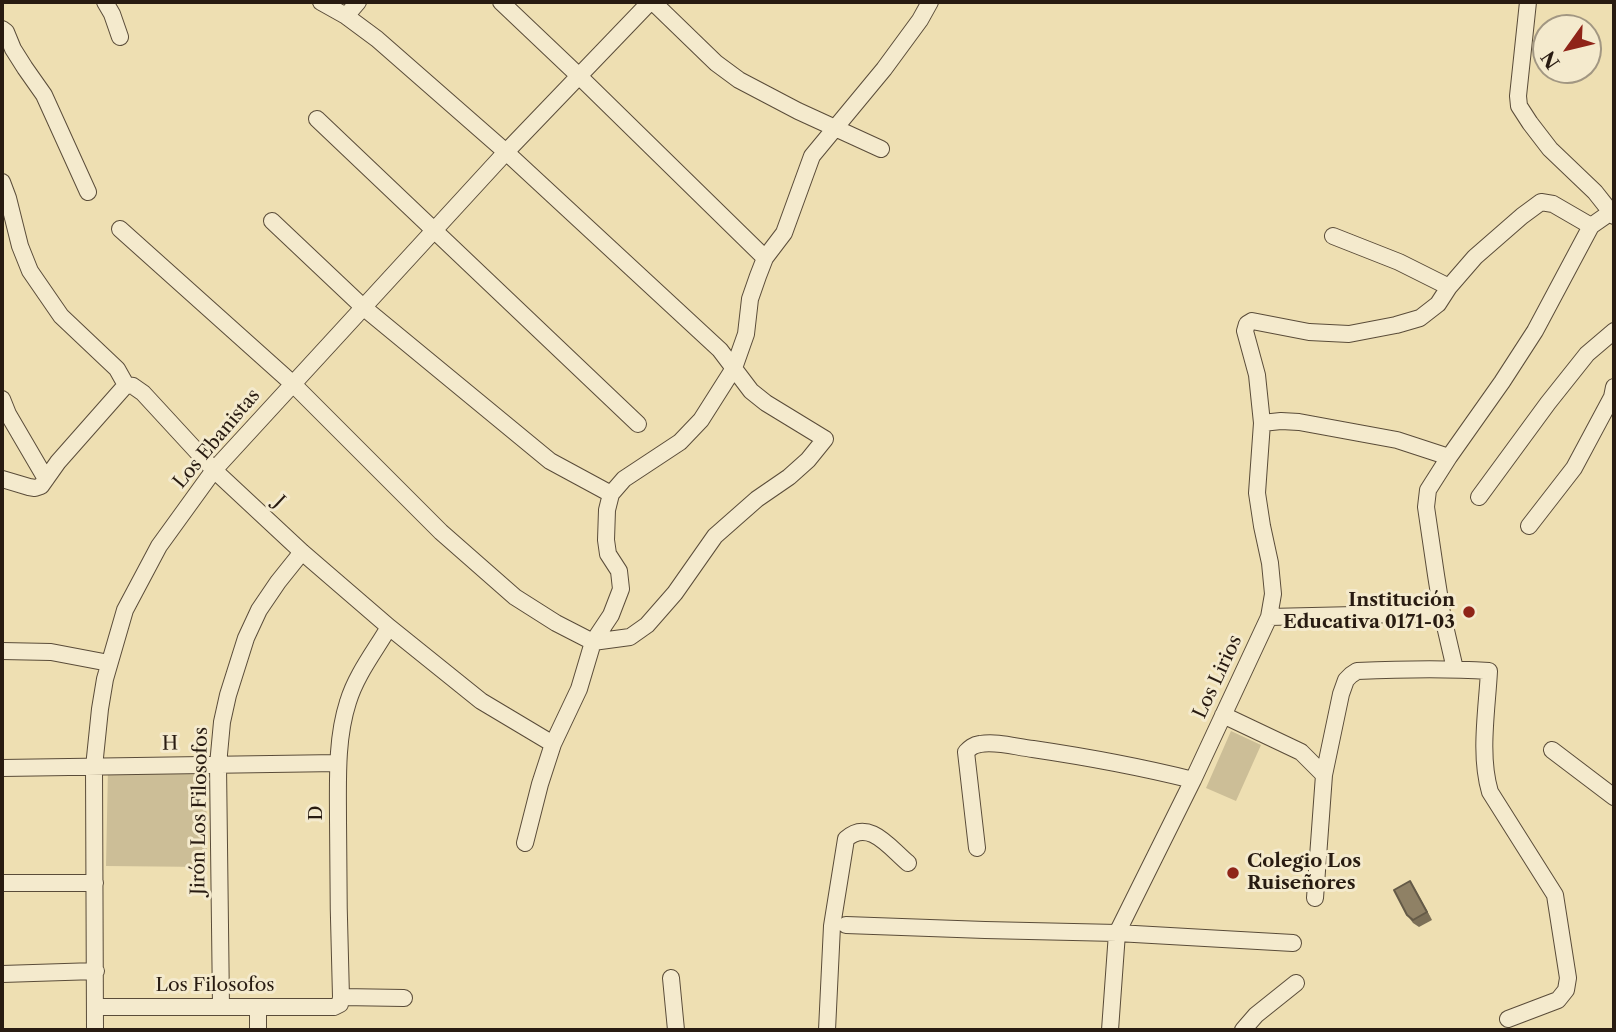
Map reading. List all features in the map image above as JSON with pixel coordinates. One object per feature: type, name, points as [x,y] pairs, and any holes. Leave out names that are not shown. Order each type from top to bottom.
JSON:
[{"type":"street","points":[[105,2],[112,13],[120,37]]},
{"type":"street","points":[[120,229],[293,384],[442,532],[515,597],[593,642],[630,637],[647,625],[715,536],[808,460],[825,439],[751,391],[720,350],[506,152],[377,39],[346,16],[321,2]]},
{"type":"street","points":[[346,16],[358,2]]},
{"type":"street","points":[[501,2],[765,258]]},
{"type":"street","points":[[652,2],[716,64],[739,80],[881,149]]},
{"type":"street","name":"Los Ebanistas","points":[[95,1030],[94,766],[100,709],[109,663],[125,610],[159,546],[214,470],[506,152],[652,2]]},
{"type":"street","points":[[525,843],[553,744],[579,689],[593,642],[611,615],[621,589],[620,571],[608,554],[607,547],[607,510],[611,494],[624,479],[680,442],[701,420],[734,368],[746,334],[750,299],[765,258],[784,233],[812,156],[884,69],[930,2]]},
{"type":"street","points":[[1455,669],[1442,613],[1426,507],[1428,490],[1535,331],[1591,226],[1613,214],[1595,192],[1550,149],[1519,106],[1528,2]]},
{"type":"street","points":[[2,29],[44,95],[88,192]]},
{"type":"street","points":[[317,119],[638,424]]},
{"type":"street","name":"J","points":[[2,182],[30,271],[61,316],[117,369],[126,384],[143,393],[214,470],[302,552],[389,627],[481,701],[553,744]]},
{"type":"street","points":[[1332,236],[1399,262],[1449,287],[1475,257],[1541,202],[1553,204],[1591,226]]},
{"type":"street","points":[[272,221],[362,307],[550,461],[611,494]]},
{"type":"street","name":"Los Lirios","points":[[1110,1030],[1117,933],[1193,780],[1269,617],[1273,593],[1257,493],[1262,423],[1257,375],[1245,331],[1247,324],[1252,321],[1309,332],[1349,334],[1396,326],[1420,317],[1438,304],[1449,287]]},
{"type":"street","points":[[1479,497],[1587,354],[1614,331]]},
{"type":"street","points":[[2,479],[36,488],[41,486],[58,462],[126,384]]},
{"type":"street","points":[[1529,526],[1573,468],[1612,397],[1614,387]]},
{"type":"street","points":[[2,399],[46,479]]},
{"type":"street","points":[[1262,423],[1299,422],[1373,435],[1449,457]]},
{"type":"street","name":"Jirón Los Filosofos","points":[[220,1006],[218,765],[222,722],[246,638],[259,610],[302,552]]},
{"type":"street","points":[[1269,617],[1442,613]]},
{"type":"street","name":"D","points":[[338,1002],[338,763],[342,727],[358,678],[389,627]]},
{"type":"street","points":[[2,650],[51,652],[109,663]]},
{"type":"street","points":[[1315,898],[1324,775],[1346,680],[1357,671],[1489,671],[1485,775],[1490,792],[1555,895],[1568,978],[1566,990],[1558,1000],[1508,1019]]},
{"type":"street","points":[[1223,715],[1301,752],[1324,775]]},
{"type":"street","points":[[977,848],[966,752],[978,744],[1060,753],[1146,768],[1193,780]]},
{"type":"street","points":[[1552,750],[1614,797]]},
{"type":"street","name":"H","points":[[2,768],[338,763]]},
{"type":"street","points":[[827,1030],[832,926],[846,839],[852,834],[874,833],[908,863]]},
{"type":"street","points":[[2,883],[95,883]]},
{"type":"street","points":[[846,925],[1117,933],[1293,943]]},
{"type":"street","points":[[2,974],[96,971]]},
{"type":"street","points":[[671,978],[676,1030]]},
{"type":"street","points":[[1249,1028],[1256,1015],[1296,983]]},
{"type":"street","name":"Los Filosofos","points":[[96,1007],[258,1007],[404,998]]},
{"type":"street","points":[[258,1007],[258,1030]]},
{"type":"shaded area","points":[[1231,731],[1261,745],[1236,801],[1206,788]]},
{"type":"shaded area","points":[[206,766],[207,867],[106,866],[108,768]]},
{"type":"building","points":[[1410,881],[1427,912],[1413,920],[1407,915],[1394,890]]},
{"type":"place","name":"Institución Educativa 0171-03","points":[[1469,612]]},
{"type":"place","name":"Colegio Los Ruiseñores","points":[[1233,873]]}]
